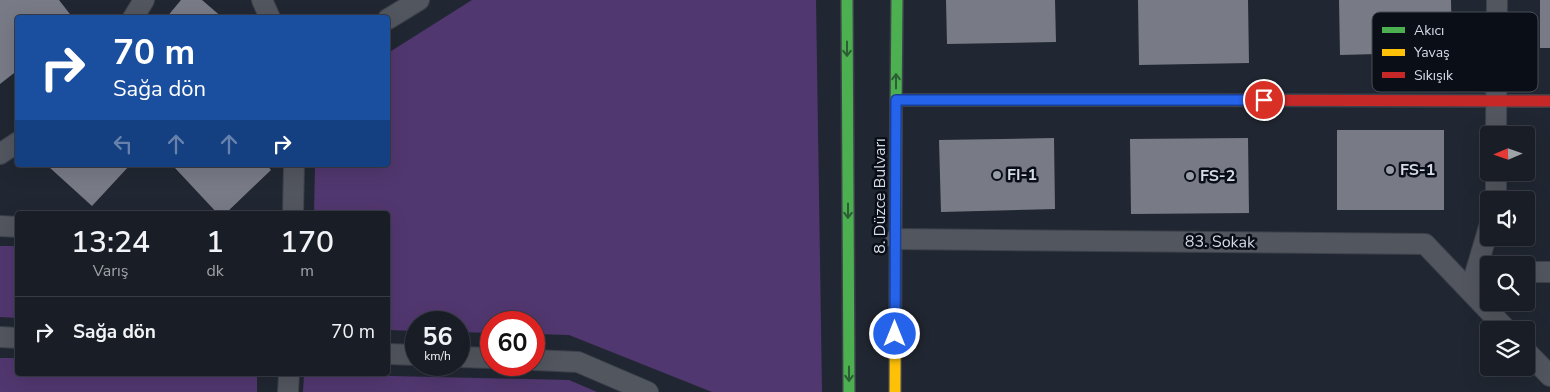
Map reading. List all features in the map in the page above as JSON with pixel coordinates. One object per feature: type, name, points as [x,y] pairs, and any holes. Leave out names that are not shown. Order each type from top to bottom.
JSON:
[{"type":"main road","name":"8. Düzce Bulvarı","points":[[847,0],[849,392]]},
{"type":"main road","name":"8. Düzce Bulvarı","points":[[894,392],[897,0]]},
{"type":"main road","points":[[896,100],[1550,100]]},
{"type":"street","points":[[135,15],[144,0]]},
{"type":"street","points":[[262,0],[269,15]]},
{"type":"street","points":[[390,17],[419,0]]},
{"type":"street","points":[[1496,92],[1496,126]]},
{"type":"street","points":[[0,154],[15,144]]},
{"type":"street","points":[[293,211],[294,167]]},
{"type":"street","points":[[0,226],[15,226]]},
{"type":"street","name":"83. Sokak","points":[[896,238],[1425,244],[1498,321]]},
{"type":"street","points":[[1535,272],[1550,272]]},
{"type":"street","points":[[1470,291],[1480,274]]},
{"type":"street","points":[[0,338],[15,338]]},
{"type":"street","points":[[390,354],[405,355]]},
{"type":"street","points":[[545,360],[578,362],[648,392]]},
{"type":"street","points":[[1535,360],[1550,376]]},
{"type":"street","points":[[288,392],[289,376]]},
{"type":"shaded area","points":[[472,0],[816,0],[822,392],[712,392],[569,335],[545,334],[545,311],[480,311],[480,333],[470,332],[470,311],[405,311],[405,331],[390,330],[390,211],[314,211],[315,167],[390,167],[390,52]]},
{"type":"shaded area","points":[[0,246],[15,246],[15,318],[0,317]]},
{"type":"shaded area","points":[[0,358],[15,358],[15,376],[257,376],[257,392],[0,392]]},
{"type":"shaded area","points":[[304,376],[390,376],[569,380],[597,392],[303,392]]},
{"type":"building","points":[[0,0],[59,0],[71,15],[15,15],[15,72],[0,84]]},
{"type":"building","points":[[181,0],[202,0],[220,15],[168,15]]},
{"type":"building","points":[[946,0],[1055,0],[1056,42],[947,44]]},
{"type":"building","points":[[1138,0],[1248,0],[1249,63],[1139,65]]},
{"type":"building","points":[[1339,0],[1451,0],[1451,12],[1372,12],[1372,54],[1340,55]]},
{"type":"building","points":[[1540,0],[1550,0],[1550,48],[1540,48]]},
{"type":"building","name":"FS-1","points":[[1337,130],[1444,130],[1444,210],[1337,210]]},
{"type":"building","name":"FI-1","points":[[1054,138],[1055,209],[941,212],[939,140]]},
{"type":"building","name":"FS-2","points":[[1248,138],[1249,213],[1131,214],[1130,139]]},
{"type":"building","points":[[49,167],[128,167],[92,206]]},
{"type":"building","points":[[269,167],[271,170],[228,211],[215,211],[175,168]]},
{"type":"traffic: fast","points":[[847,0],[849,392]]},
{"type":"traffic: fast","points":[[896,112],[897,0]]},
{"type":"traffic: slow","points":[[896,100],[1185,100]]},
{"type":"traffic: slow","points":[[895,392],[896,112]]},
{"type":"traffic: jam","points":[[1185,100],[1550,101]]},
{"type":"place","name":"FS-1","points":[[1390,170]]},
{"type":"place","name":"FI-1","points":[[997,175]]},
{"type":"place","name":"FS-2","points":[[1190,176]]},
{"type":"route","points":[[895,334],[896,100],[1264,100]]}]
